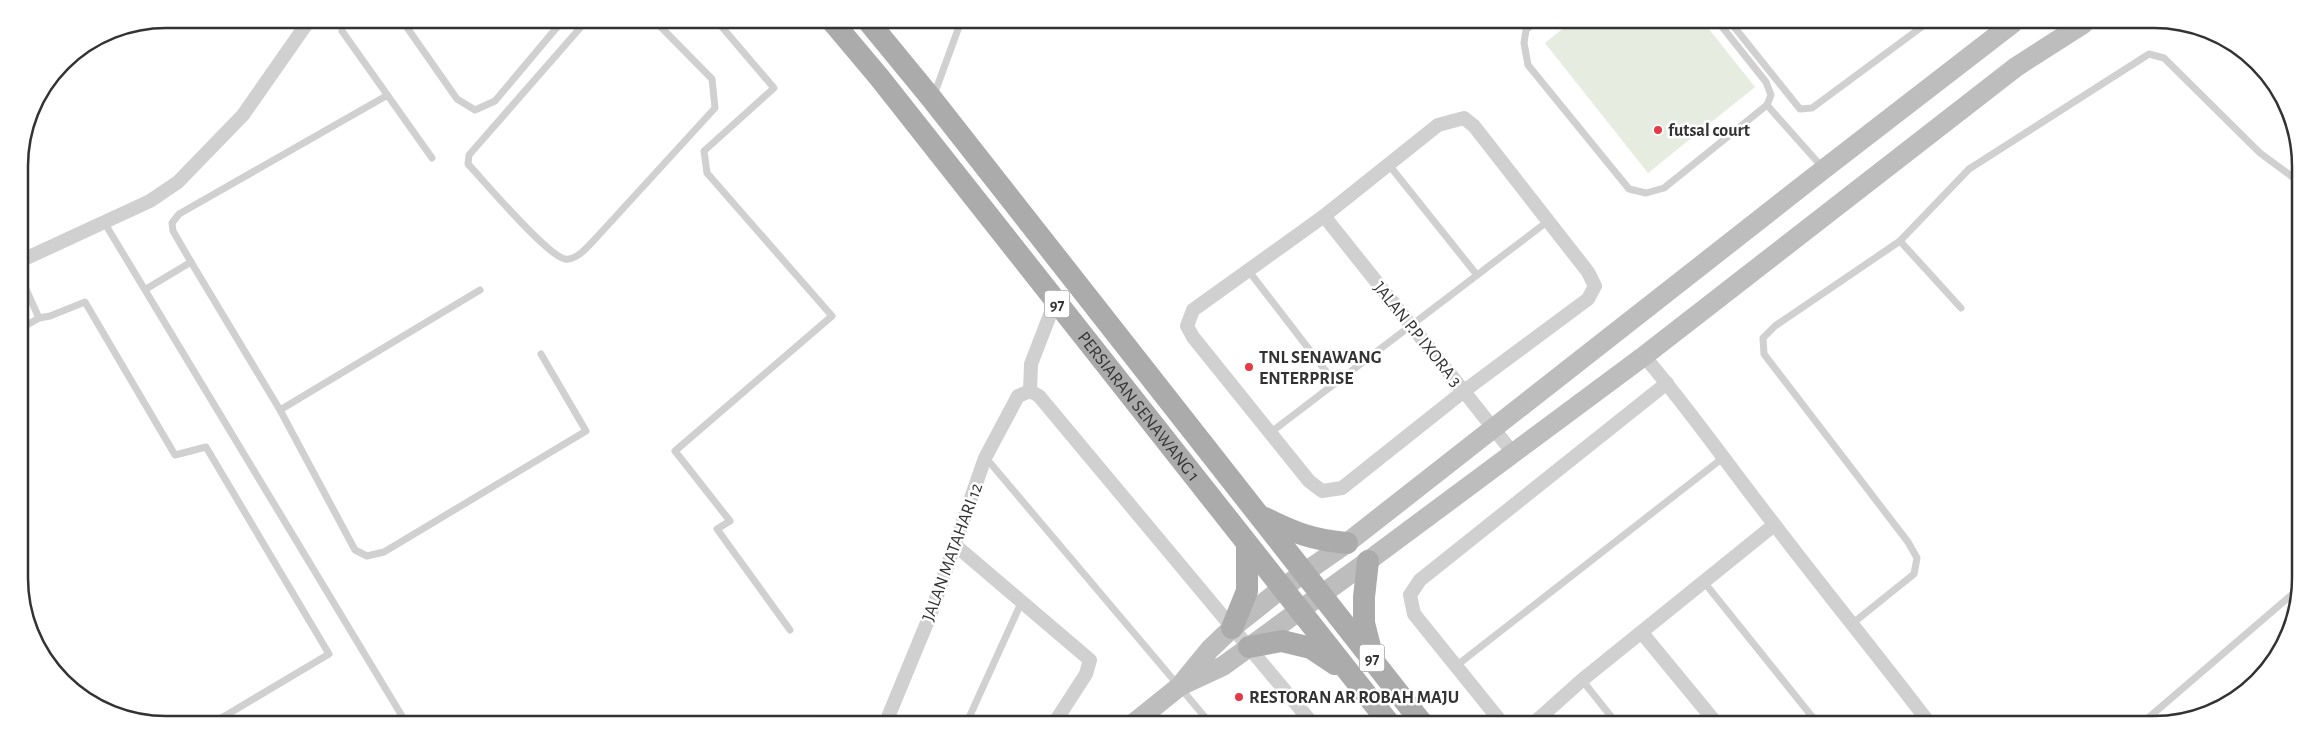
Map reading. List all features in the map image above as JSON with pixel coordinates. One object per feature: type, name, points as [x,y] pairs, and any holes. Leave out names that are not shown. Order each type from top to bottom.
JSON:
[{"type":"main road","name":"PERSIARAN SENAWANG 1","points":[[838,28],[879,77],[1281,589],[1300,610],[1384,716]]},
{"type":"main road","name":"PERSIARAN SENAWANG 1","points":[[874,28],[1417,716]]},
{"type":"main road","points":[[1259,515],[1296,534],[1318,540],[1347,543]]},
{"type":"main road","points":[[1232,628],[1247,591],[1247,545]]},
{"type":"main road","points":[[1368,561],[1364,597],[1364,624],[1375,662]]},
{"type":"main road","points":[[1249,647],[1282,641],[1311,648],[1348,673]]},
{"type":"street","points":[[28,257],[150,201],[178,182],[243,115],[304,28]]},
{"type":"street","points":[[1146,716],[1180,686],[1210,649],[1232,628],[1304,572],[1347,543],[1824,168],[2006,28]]},
{"type":"street","points":[[1180,686],[1223,666],[1368,561],[1644,356],[2016,67],[2076,28]]},
{"type":"street","points":[[1464,118],[1474,126],[1548,220],[1588,272],[1595,286],[1588,299],[1464,391],[1342,488],[1322,491],[1309,481],[1193,337],[1187,326],[1193,310],[1324,216],[1389,165],[1438,126],[1464,118]]},
{"type":"street","name":"JALAN P.P IXORA 3","points":[[1324,216],[1513,453]]},
{"type":"street","points":[[1055,302],[1031,364],[1030,391],[1039,396],[1306,716]]},
{"type":"street","points":[[1644,356],[1667,382],[1774,525],[1853,623],[1924,716]]},
{"type":"street","points":[[1496,716],[1414,614],[1410,595],[1420,580],[1667,382]]},
{"type":"street","name":"JALAN MATAHARI 12","points":[[888,716],[931,613],[985,458],[1018,396],[1030,391]]},
{"type":"street","points":[[1543,716],[1582,680],[1774,525]]},
{"type":"street","points":[[955,544],[1090,660],[1086,674],[1059,716]]},
{"type":"street","points":[[1642,633],[1710,716]]},
{"type":"lane","points":[[407,28],[457,99],[475,110],[494,101],[556,28]]},
{"type":"lane","points":[[580,28],[469,155],[468,164],[556,256],[567,260],[576,257],[596,238],[715,108],[712,79],[662,28]]},
{"type":"lane","points":[[723,28],[774,88],[704,151],[707,173],[832,316],[675,451],[730,520],[717,529],[790,630]]},
{"type":"lane","points":[[932,99],[958,28]]},
{"type":"lane","points":[[1528,28],[1526,30],[1524,44],[1528,65],[1629,189],[1646,193],[1664,188],[1767,105],[1772,95],[1766,82],[1723,28]]},
{"type":"lane","points":[[1735,28],[1800,109],[1812,108],[1920,28]]},
{"type":"lane","points":[[342,31],[386,96],[432,158]]},
{"type":"lane","points":[[1853,623],[1914,574],[1917,558],[1908,542],[1764,354],[1763,338],[1775,326],[1900,241],[1969,170],[2149,54],[2164,58],[2260,153],[2292,177]]},
{"type":"lane","points":[[386,96],[179,214],[172,223],[173,231],[280,410],[355,550],[367,556],[384,552],[586,430],[541,354]]},
{"type":"lane","points":[[1767,105],[1824,168]]},
{"type":"lane","points":[[1389,165],[1477,275]]},
{"type":"lane","points":[[1270,433],[1548,220]]},
{"type":"lane","points":[[104,222],[401,716]]},
{"type":"lane","points":[[1900,241],[1961,308]]},
{"type":"lane","points":[[146,289],[191,262]]},
{"type":"lane","points":[[1248,270],[1334,384]]},
{"type":"lane","points":[[280,410],[480,290]]},
{"type":"lane","points":[[28,293],[39,318]]},
{"type":"lane","points":[[28,325],[39,318],[50,316],[85,302],[175,454],[206,447],[329,654],[225,716]]},
{"type":"lane","points":[[985,458],[1204,716]]},
{"type":"lane","points":[[1456,666],[1724,458]]},
{"type":"lane","points":[[1704,582],[1812,716]]},
{"type":"lane","points":[[2150,716],[2291,595]]},
{"type":"lane","points":[[970,716],[1022,601]]},
{"type":"lane","points":[[1582,680],[1611,716]]},
{"type":"shaded area","name":"futsal court","points":[[1564,28],[1708,28],[1755,87],[1648,173],[1545,43]]},
{"type":"place","name":"futsal court","points":[[1658,130]]},
{"type":"place","name":"TNL SENAWANG ENTERPRISE","points":[[1249,367]]},
{"type":"place","name":"RESTORAN AR ROBAH MAJU","points":[[1239,697]]}]
